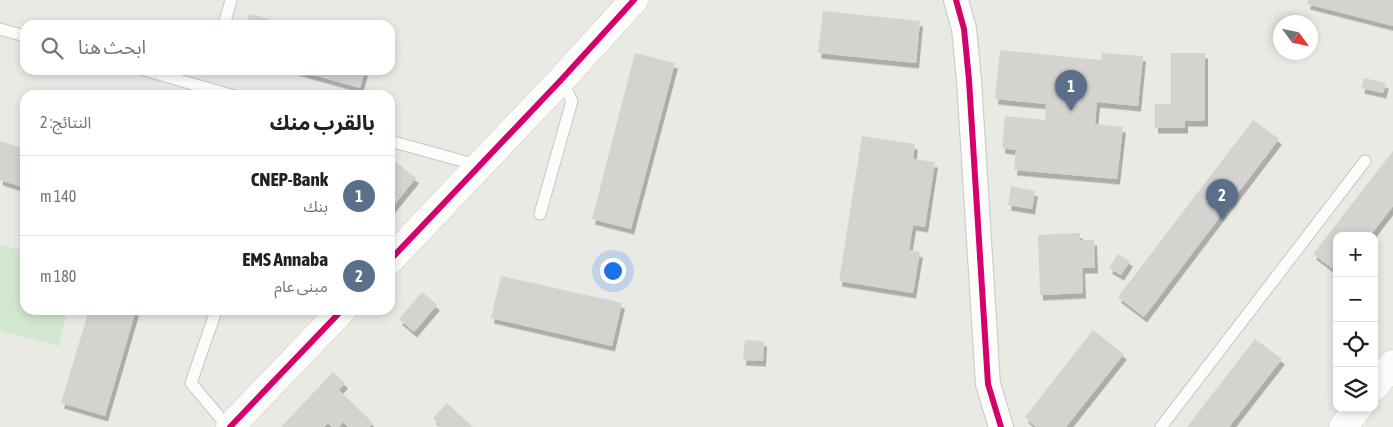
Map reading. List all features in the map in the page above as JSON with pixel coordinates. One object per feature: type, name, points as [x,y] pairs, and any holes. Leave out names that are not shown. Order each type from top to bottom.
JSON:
[{"type":"street","points":[[395,255],[634,0]]},
{"type":"street","points":[[956,0],[964,29],[969,80],[988,384],[1001,427]]},
{"type":"street","points":[[229,427],[337,315]]},
{"type":"street","points":[[1378,382],[1393,364]]},
{"type":"street","points":[[1343,427],[1355,412]]},
{"type":"lane","points":[[225,20],[231,0]]},
{"type":"lane","points":[[0,29],[20,35]]},
{"type":"lane","points":[[161,75],[214,90]]},
{"type":"lane","points":[[540,214],[572,101],[561,80]]},
{"type":"lane","points":[[395,141],[480,166]]},
{"type":"lane","points":[[1160,427],[1364,161]]},
{"type":"lane","points":[[215,315],[191,383],[229,427]]},
{"type":"green space","points":[[0,245],[20,250],[20,315],[67,315],[59,346],[0,331]]},
{"type":"building","points":[[1308,0],[1393,0],[1393,26],[1307,4]]},
{"type":"building","points":[[823,11],[920,21],[916,63],[818,53]]},
{"type":"building","points":[[249,14],[273,20],[247,20]]},
{"type":"building","points":[[1000,50],[1101,60],[1102,53],[1143,56],[1138,106],[1097,102],[1095,124],[1123,127],[1117,179],[1014,170],[1016,150],[1002,148],[1005,116],[1045,120],[1046,104],[995,99]]},
{"type":"building","points":[[635,53],[675,63],[631,229],[592,219]]},
{"type":"building","points":[[1171,53],[1205,53],[1205,121],[1185,121],[1185,128],[1155,128],[1155,104],[1171,104]]},
{"type":"building","points":[[313,75],[364,75],[360,88]]},
{"type":"building","points":[[1364,78],[1386,83],[1383,93],[1361,88]]},
{"type":"building","points":[[1253,120],[1279,139],[1144,317],[1118,297]]},
{"type":"building","points":[[862,136],[915,144],[913,159],[935,162],[925,227],[913,225],[909,250],[920,252],[913,293],[839,281]]},
{"type":"building","points":[[0,141],[20,147],[20,186],[0,180]]},
{"type":"building","points":[[1393,151],[1393,206],[1373,232],[1333,232],[1333,269],[1313,254]]},
{"type":"building","points":[[395,161],[416,178],[395,204]]},
{"type":"building","points":[[1011,186],[1035,191],[1032,209],[1008,205]]},
{"type":"building","points":[[1080,233],[1080,240],[1094,240],[1095,268],[1082,268],[1083,293],[1040,295],[1038,235]]},
{"type":"building","points":[[1118,254],[1130,261],[1121,275],[1109,268]]},
{"type":"building","points":[[501,276],[622,303],[612,346],[491,318]]},
{"type":"building","points":[[422,292],[437,305],[414,332],[399,319]]},
{"type":"building","points":[[87,315],[135,315],[105,416],[61,403]]},
{"type":"building","points":[[1093,330],[1124,354],[1066,427],[1036,427],[1025,417]]},
{"type":"building","points":[[1255,339],[1282,359],[1229,427],[1187,427]]},
{"type":"building","points":[[745,340],[764,341],[763,361],[743,360]]},
{"type":"building","points":[[333,372],[345,383],[339,390],[373,423],[369,427],[348,427],[343,422],[339,427],[332,427],[328,423],[324,427],[281,427]]},
{"type":"building","points":[[447,403],[473,427],[437,427],[439,424],[433,418]]},
{"type":"cycle path","points":[[395,255],[561,80],[634,0]]},
{"type":"cycle path","points":[[956,0],[964,29],[969,80],[988,384],[1001,427]]},
{"type":"cycle path","points":[[230,427],[337,315]]},
{"type":"place","name":"CNEP-Bank","points":[[1071,111]]},
{"type":"place","name":"EMS Annaba","points":[[1222,220]]}]
